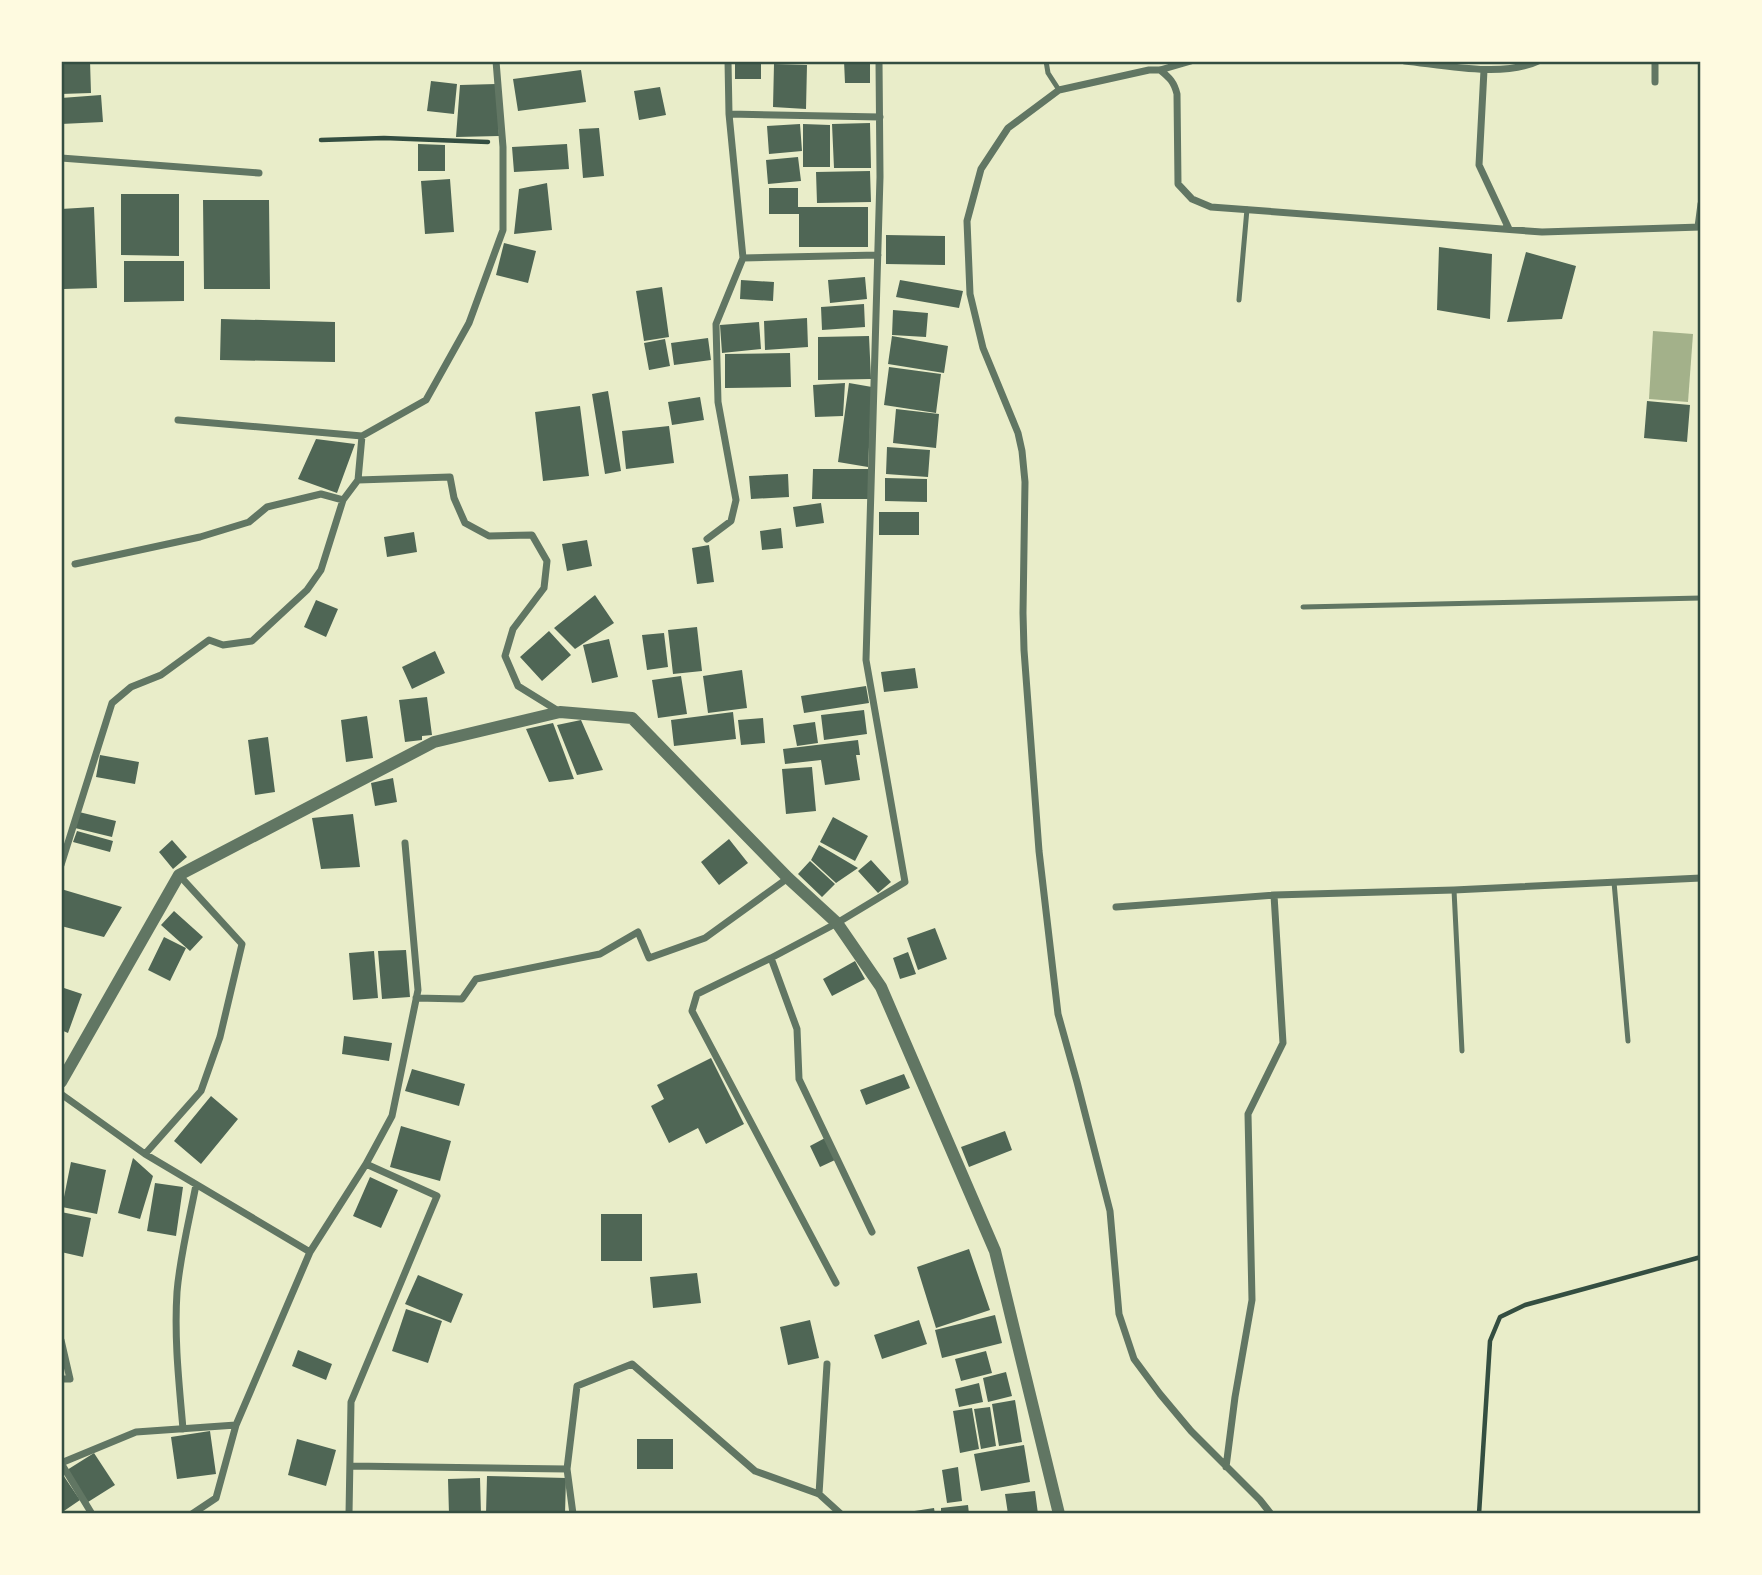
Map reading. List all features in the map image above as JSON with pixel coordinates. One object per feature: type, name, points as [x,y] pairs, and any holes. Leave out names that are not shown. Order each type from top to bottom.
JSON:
[{"type":"street","points":[[178,420],[362,436],[426,400],[469,323],[503,230],[503,143],[496,61]]},
{"type":"street","points":[[707,539],[731,521],[736,500],[718,402],[716,324],[743,258],[729,114],[728,61]]},
{"type":"street","points":[[836,1283],[692,1011],[697,994],[837,923],[905,881],[866,660],[878,255],[879,61]]},
{"type":"street","points":[[1191,61],[1160,71],[1059,90],[1008,128],[981,169],[967,222],[970,294],[983,348],[1018,433],[1022,451],[1025,482],[1024,650],[1039,851],[1058,1014],[1110,1211],[1119,1314],[1135,1359],[1160,1394],[1191,1431],[1271,1514]]},
{"type":"street","points":[[1405,61],[1484,70],[1526,67],[1538,61]]},
{"type":"street","points":[[1655,61],[1655,82]]},
{"type":"street","points":[[1484,70],[1479,165],[1509,229]]},
{"type":"street","points":[[1160,71],[1170,77],[1177,94],[1178,184],[1192,199],[1211,207],[1542,232],[1699,227],[1701,204]]},
{"type":"street","points":[[729,114],[880,117]]},
{"type":"street","points":[[61,159],[259,173]]},
{"type":"street","points":[[743,258],[878,255]]},
{"type":"street","points":[[61,865],[112,703],[131,687],[161,675],[209,640],[223,645],[253,641],[307,590],[321,570],[343,500],[358,480],[362,436]]},
{"type":"street","points":[[358,480],[450,477],[454,498],[465,523],[489,536],[531,535],[547,561],[544,588],[513,629],[505,656],[518,686],[560,712]]},
{"type":"street","points":[[75,564],[200,537],[249,522],[267,507],[321,494],[343,500]]},
{"type":"street","points":[[61,1082],[179,875],[434,742],[560,712],[632,718],[788,878],[837,923],[881,986],[995,1251],[1059,1514]]},
{"type":"street","points":[[192,1514],[216,1498],[236,1425],[310,1252],[393,1116],[418,989],[405,843]]},
{"type":"street","points":[[145,1154],[201,1091],[220,1037],[243,944],[179,875]]},
{"type":"street","points":[[416,998],[462,999],[476,979],[600,954],[638,932],[649,958],[705,938],[788,878]]},
{"type":"street","points":[[1116,907],[1274,895],[1454,890],[1701,878]]},
{"type":"street","points":[[1226,1467],[1252,1300],[1248,1114],[1283,1043],[1274,895]]},
{"type":"street","points":[[771,958],[797,1029],[799,1079],[872,1233]]},
{"type":"street","points":[[61,1094],[145,1154],[310,1252]]},
{"type":"street","points":[[349,1514],[351,1402],[437,1196],[366,1164]]},
{"type":"street","points":[[183,1429],[176,1354],[177,1294],[181,1258],[196,1185]]},
{"type":"street","points":[[61,1340],[70,1379],[61,1379]]},
{"type":"street","points":[[573,1514],[567,1469],[577,1386],[632,1364],[755,1471],[819,1494],[841,1514]]},
{"type":"street","points":[[819,1494],[827,1364]]},
{"type":"street","points":[[92,1514],[61,1463],[136,1432],[236,1425]]},
{"type":"street","points":[[351,1466],[567,1469]]},
{"type":"lane","points":[[1046,61],[1048,73],[1059,90]]},
{"type":"lane","points":[[1146,61],[1149,71]]},
{"type":"lane","points":[[1239,300],[1247,209]]},
{"type":"lane","points":[[1303,607],[1701,598]]},
{"type":"lane","points":[[1615,882],[1628,1041]]},
{"type":"lane","points":[[1454,890],[1462,1051]]},
{"type":"path","points":[[321,140],[384,138],[503,143]]},
{"type":"path","points":[[1479,1514],[1490,1342],[1500,1317],[1525,1305],[1701,1257]]},
{"type":"shaded area","points":[[1653,331],[1693,334],[1688,402],[1649,399]]},
{"type":"building","points":[[61,61],[90,61],[91,93],[61,94]]},
{"type":"building","points":[[735,61],[761,61],[761,79],[735,79]]},
{"type":"building","points":[[844,61],[870,61],[870,83],[845,83]]},
{"type":"building","points":[[774,64],[807,65],[806,109],[773,107]]},
{"type":"building","points":[[581,70],[586,102],[518,111],[513,79]]},
{"type":"building","points":[[431,81],[457,84],[454,114],[427,111]]},
{"type":"building","points":[[496,84],[499,136],[456,137],[460,85]]},
{"type":"building","points":[[660,87],[666,115],[639,120],[634,91]]},
{"type":"building","points":[[101,95],[103,122],[61,124],[61,98]]},
{"type":"building","points":[[870,123],[871,168],[834,168],[832,124]]},
{"type":"building","points":[[800,124],[802,151],[769,154],[767,126]]},
{"type":"building","points":[[803,124],[830,125],[830,167],[803,167]]},
{"type":"building","points":[[599,128],[604,176],[583,178],[579,129]]},
{"type":"building","points":[[418,144],[445,145],[445,171],[418,171]]},
{"type":"building","points":[[567,144],[569,169],[514,172],[512,147]]},
{"type":"building","points":[[798,157],[801,181],[768,184],[766,160]]},
{"type":"building","points":[[870,171],[871,202],[817,203],[816,172]]},
{"type":"building","points":[[450,179],[454,232],[425,234],[421,181]]},
{"type":"building","points":[[547,183],[552,230],[514,234],[519,189]]},
{"type":"building","points":[[769,188],[798,188],[798,207],[868,207],[868,247],[799,247],[799,214],[769,214]]},
{"type":"building","points":[[121,194],[179,194],[179,256],[121,255]]},
{"type":"building","points":[[203,200],[269,200],[270,289],[204,289]]},
{"type":"building","points":[[94,207],[97,288],[64,289],[61,209]]},
{"type":"building","points":[[886,235],[945,236],[945,265],[886,264]]},
{"type":"building","points":[[504,243],[536,251],[528,283],[496,275]]},
{"type":"building","points":[[1439,247],[1492,254],[1490,319],[1437,310]]},
{"type":"building","points":[[1526,252],[1576,266],[1562,319],[1507,322]]},
{"type":"building","points":[[124,261],[184,261],[184,301],[124,302]]},
{"type":"building","points":[[865,277],[867,299],[830,303],[828,280]]},
{"type":"building","points":[[741,280],[774,282],[773,301],[740,299]]},
{"type":"building","points":[[900,280],[963,291],[959,308],[896,297]]},
{"type":"building","points":[[662,287],[669,337],[644,341],[636,291]]},
{"type":"building","points":[[864,304],[865,327],[822,330],[821,307]]},
{"type":"building","points":[[893,310],[928,313],[926,337],[892,335]]},
{"type":"building","points":[[807,318],[808,347],[765,350],[764,321]]},
{"type":"building","points":[[221,319],[335,322],[335,362],[220,360]]},
{"type":"building","points":[[759,322],[761,349],[722,353],[720,325]]},
{"type":"building","points":[[869,336],[871,379],[818,380],[818,337]]},
{"type":"building","points":[[892,336],[948,346],[944,373],[888,364]]},
{"type":"building","points":[[708,338],[711,360],[674,365],[671,343]]},
{"type":"building","points":[[665,339],[670,366],[649,370],[644,343]]},
{"type":"building","points":[[790,353],[791,387],[725,388],[725,354]]},
{"type":"building","points":[[889,367],[941,374],[936,413],[884,405]]},
{"type":"building","points":[[845,383],[843,416],[815,417],[813,385]]},
{"type":"building","points":[[849,383],[872,387],[868,467],[838,462]]},
{"type":"building","points":[[608,391],[621,471],[605,474],[592,394]]},
{"type":"building","points":[[700,397],[704,420],[672,425],[668,402]]},
{"type":"building","points":[[1647,401],[1690,405],[1687,442],[1644,438]]},
{"type":"building","points":[[580,406],[589,476],[543,481],[535,412]]},
{"type":"building","points":[[896,409],[939,414],[936,448],[893,443]]},
{"type":"building","points":[[669,426],[674,463],[626,469],[622,431]]},
{"type":"building","points":[[316,439],[355,444],[337,493],[298,479]]},
{"type":"building","points":[[887,447],[930,450],[928,477],[886,474]]},
{"type":"building","points":[[813,469],[869,469],[869,499],[812,499]]},
{"type":"building","points":[[788,474],[789,497],[751,499],[749,476]]},
{"type":"building","points":[[885,478],[927,479],[927,502],[885,501]]},
{"type":"building","points":[[821,503],[824,523],[796,527],[793,507]]},
{"type":"building","points":[[879,512],[919,512],[919,535],[879,535]]},
{"type":"building","points":[[781,528],[783,548],[762,550],[760,531]]},
{"type":"building","points":[[414,532],[417,552],[387,557],[384,537]]},
{"type":"building","points":[[587,540],[592,566],[567,571],[562,544]]},
{"type":"building","points":[[709,545],[714,582],[697,584],[692,548]]},
{"type":"building","points":[[595,595],[614,623],[575,649],[554,628]]},
{"type":"building","points":[[316,600],[338,609],[326,637],[304,627]]},
{"type":"building","points":[[697,627],[702,671],[673,674],[668,630]]},
{"type":"building","points":[[549,631],[571,655],[542,681],[520,657]]},
{"type":"building","points":[[664,633],[668,667],[647,670],[642,635]]},
{"type":"building","points":[[609,639],[618,677],[592,683],[583,645]]},
{"type":"building","points":[[435,651],[445,673],[412,689],[402,667]]},
{"type":"building","points":[[915,668],[918,688],[884,692],[881,672]]},
{"type":"building","points":[[742,670],[747,708],[708,713],[703,676]]},
{"type":"building","points":[[681,676],[687,714],[658,718],[652,680]]},
{"type":"building","points":[[866,686],[869,703],[804,713],[801,696]]},
{"type":"building","points":[[427,697],[432,735],[422,736],[422,740],[405,742],[399,700]]},
{"type":"building","points":[[864,710],[867,734],[824,740],[821,715]]},
{"type":"building","points":[[733,712],[736,739],[674,746],[671,720]]},
{"type":"building","points":[[367,716],[373,758],[346,762],[341,720]]},
{"type":"building","points":[[763,718],[765,743],[741,745],[738,720]]},
{"type":"building","points":[[581,720],[603,770],[577,775],[557,725]]},
{"type":"building","points":[[815,722],[818,743],[797,746],[793,725]]},
{"type":"building","points":[[553,723],[574,779],[549,782],[526,729]]},
{"type":"building","points":[[268,737],[275,792],[255,795],[248,740]]},
{"type":"building","points":[[858,740],[860,755],[856,755],[860,780],[825,785],[821,760],[785,764],[783,749]]},
{"type":"building","points":[[100,755],[139,762],[135,784],[96,777]]},
{"type":"building","points":[[812,767],[816,811],[786,814],[782,769]]},
{"type":"building","points":[[393,778],[397,802],[375,806],[371,783]]},
{"type":"building","points":[[79,812],[116,821],[112,837],[75,828]]},
{"type":"building","points":[[353,814],[360,867],[321,869],[312,818]]},
{"type":"building","points":[[833,817],[868,836],[855,861],[820,842]]},
{"type":"building","points":[[77,831],[113,841],[110,852],[73,842]]},
{"type":"building","points":[[729,839],[748,863],[719,885],[701,862]]},
{"type":"building","points":[[172,840],[187,857],[173,869],[159,852]]},
{"type":"building","points":[[819,845],[858,868],[836,883],[811,860]]},
{"type":"building","points":[[871,860],[891,882],[878,893],[858,871]]},
{"type":"building","points":[[810,861],[835,884],[822,897],[798,874]]},
{"type":"building","points":[[61,889],[122,907],[104,937],[61,926]]},
{"type":"building","points":[[174,911],[203,937],[190,951],[161,925]]},
{"type":"building","points":[[935,928],[947,959],[918,970],[907,938]]},
{"type":"building","points":[[164,937],[186,948],[170,981],[148,970]]},
{"type":"building","points":[[406,950],[410,997],[382,999],[378,951]]},
{"type":"building","points":[[374,951],[378,998],[353,1000],[349,953]]},
{"type":"building","points":[[908,952],[916,974],[900,979],[893,958]]},
{"type":"building","points":[[855,961],[865,979],[832,996],[823,979]]},
{"type":"building","points":[[61,987],[82,994],[68,1033],[61,1030]]},
{"type":"building","points":[[344,1036],[392,1043],[389,1061],[342,1054]]},
{"type":"building","points":[[711,1058],[744,1124],[706,1144],[698,1128],[669,1143],[651,1106],[664,1099],[657,1085]]},
{"type":"building","points":[[412,1069],[465,1084],[459,1106],[405,1091]]},
{"type":"building","points":[[904,1074],[910,1088],[866,1105],[860,1090]]},
{"type":"building","points":[[211,1096],[238,1119],[201,1164],[174,1141]]},
{"type":"building","points":[[401,1126],[451,1141],[440,1181],[390,1167]]},
{"type":"building","points":[[1005,1131],[1012,1150],[969,1167],[961,1147]]},
{"type":"building","points":[[825,1138],[835,1160],[820,1167],[810,1146]]},
{"type":"building","points":[[133,1158],[153,1176],[140,1219],[118,1213]]},
{"type":"building","points":[[71,1162],[106,1170],[97,1214],[62,1207]]},
{"type":"building","points":[[370,1177],[398,1190],[381,1228],[353,1216]]},
{"type":"building","points":[[155,1183],[183,1187],[176,1236],[147,1231]]},
{"type":"building","points":[[61,1212],[91,1218],[83,1257],[61,1252]]},
{"type":"building","points":[[601,1214],[642,1214],[642,1261],[601,1261]]},
{"type":"building","points":[[969,1249],[990,1310],[936,1328],[917,1267]]},
{"type":"building","points":[[697,1273],[701,1303],[653,1308],[650,1277]]},
{"type":"building","points":[[418,1275],[463,1294],[451,1323],[405,1304]]},
{"type":"building","points":[[406,1309],[442,1321],[428,1363],[392,1351]]},
{"type":"building","points":[[995,1315],[1002,1343],[942,1358],[935,1330]]},
{"type":"building","points":[[810,1320],[819,1358],[788,1365],[780,1327]]},
{"type":"building","points":[[919,1320],[927,1344],[882,1359],[874,1335]]},
{"type":"building","points":[[298,1350],[332,1364],[326,1380],[292,1366]]},
{"type":"building","points":[[986,1351],[992,1373],[961,1381],[955,1359]]},
{"type":"building","points":[[1006,1372],[1012,1396],[988,1402],[983,1378]]},
{"type":"building","points":[[979,1383],[983,1402],[959,1407],[955,1389]]},
{"type":"building","points":[[1015,1400],[1022,1442],[999,1446],[992,1404]]},
{"type":"building","points":[[990,1407],[996,1446],[981,1449],[974,1409]]},
{"type":"building","points":[[972,1408],[979,1449],[960,1453],[953,1411]]},
{"type":"building","points":[[210,1431],[216,1474],[177,1479],[171,1437]]},
{"type":"building","points":[[297,1439],[336,1450],[326,1486],[288,1475]]},
{"type":"building","points":[[637,1439],[673,1439],[673,1469],[637,1469]]},
{"type":"building","points":[[1024,1445],[1030,1482],[981,1491],[974,1454]]},
{"type":"building","points":[[94,1453],[115,1485],[88,1502],[67,1470]]},
{"type":"building","points":[[958,1467],[962,1501],[947,1503],[942,1470]]},
{"type":"building","points":[[61,1472],[80,1500],[61,1513]]},
{"type":"building","points":[[487,1476],[566,1478],[565,1514],[486,1514]]},
{"type":"building","points":[[480,1478],[481,1514],[449,1514],[448,1479]]},
{"type":"building","points":[[1035,1491],[1038,1514],[1008,1514],[1005,1494]]},
{"type":"building","points":[[968,1505],[969,1514],[941,1514],[941,1508]]},
{"type":"building","points":[[934,1508],[935,1514],[908,1514],[908,1512]]}]
